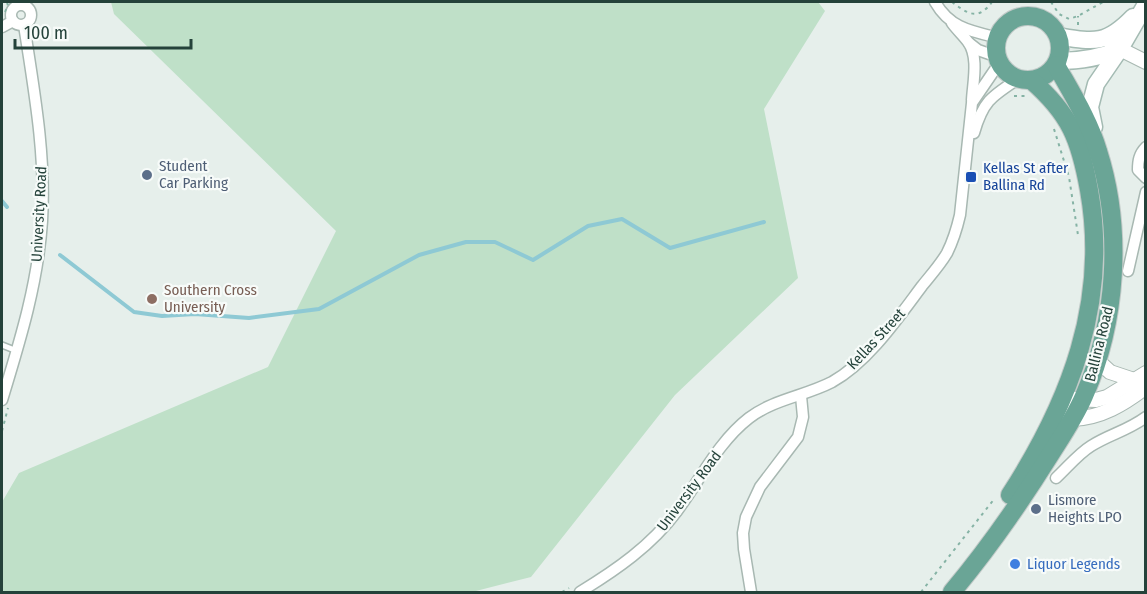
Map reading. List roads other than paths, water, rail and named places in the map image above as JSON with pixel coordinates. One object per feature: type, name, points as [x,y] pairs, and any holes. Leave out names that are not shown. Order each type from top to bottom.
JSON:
[{"type":"main road","points":[[1012,2],[996,47],[999,60],[1009,74],[1026,85],[1046,75],[1057,63],[1060,49],[1058,36],[1046,21],[1036,2]]},
{"type":"main road","points":[[1058,36],[1103,40],[1118,30],[1146,4]]},
{"type":"main road","points":[[1098,148],[1090,99],[1096,84],[1120,49],[1146,4]]},
{"type":"main road","points":[[1003,31],[1016,19],[1026,16],[1046,21]]},
{"type":"main road","points":[[1057,63],[1083,60],[1120,49]]},
{"type":"main road","name":"Ballina Road","points":[[952,592],[1012,514],[1073,420],[1097,360],[1106,324],[1112,287],[1114,249],[1111,208],[1098,148],[1057,63]]},
{"type":"main road","name":"Ballina Road","points":[[938,592],[984,535],[1012,493],[1050,427],[1071,377],[1091,303],[1094,263],[1093,216],[1087,178],[1075,136],[1068,120],[1053,99],[1026,85]]},
{"type":"street","points":[[935,2],[969,43],[999,60]]},
{"type":"street","name":"University Road","points":[[2,27],[19,23],[38,118],[43,195],[36,272],[17,351],[2,400]]},
{"type":"street","points":[[952,23],[978,33],[1003,31]]},
{"type":"street","points":[[1103,40],[1146,62]]},
{"type":"street","name":"Kellas Street","points":[[801,396],[834,381],[861,360],[899,317],[946,255],[960,215],[966,165],[974,62],[969,43]]},
{"type":"street","name":"Kellas Street","points":[[972,103],[999,60]]},
{"type":"street","name":"Kellas Street","points":[[966,165],[977,123],[985,105],[996,94],[1026,85]]},
{"type":"street","points":[[1146,147],[1140,154],[1138,162],[1138,170],[1146,178]]},
{"type":"street","points":[[1128,271],[1146,192]]},
{"type":"street","points":[[1097,360],[1110,372],[1142,380]]},
{"type":"street","points":[[1050,427],[1073,399],[1096,400],[1107,397],[1142,380]]},
{"type":"street","points":[[1073,420],[1107,412],[1142,380]]},
{"type":"street","points":[[751,592],[744,541],[746,517],[760,487],[798,437],[803,417],[801,396]]},
{"type":"street","name":"University Road","points":[[580,592],[635,556],[657,534],[676,513],[726,441],[749,418],[773,404],[801,396]]},
{"type":"street","points":[[1056,478],[1088,447],[1131,428],[1146,417]]},
{"type":"lane","points":[[2,345],[17,351]]},
{"type":"waterway","points":[[2,201],[7,207]]},
{"type":"waterway","points":[[60,255],[134,312],[162,316],[195,314],[249,318],[319,309],[419,255],[466,242],[495,242],[533,260],[588,226],[622,219],[670,248],[764,222]]},
{"type":"place","name":"Student Car Parking","points":[[147,175]]},
{"type":"place","name":"Kellas St after Ballina Rd","points":[[971,177]]},
{"type":"place","name":"Southern Cross University","points":[[152,299]]},
{"type":"place","name":"Lismore Heights LPO","points":[[1036,509]]},
{"type":"place","name":"Liquor Legends","points":[[1015,564]]}]
